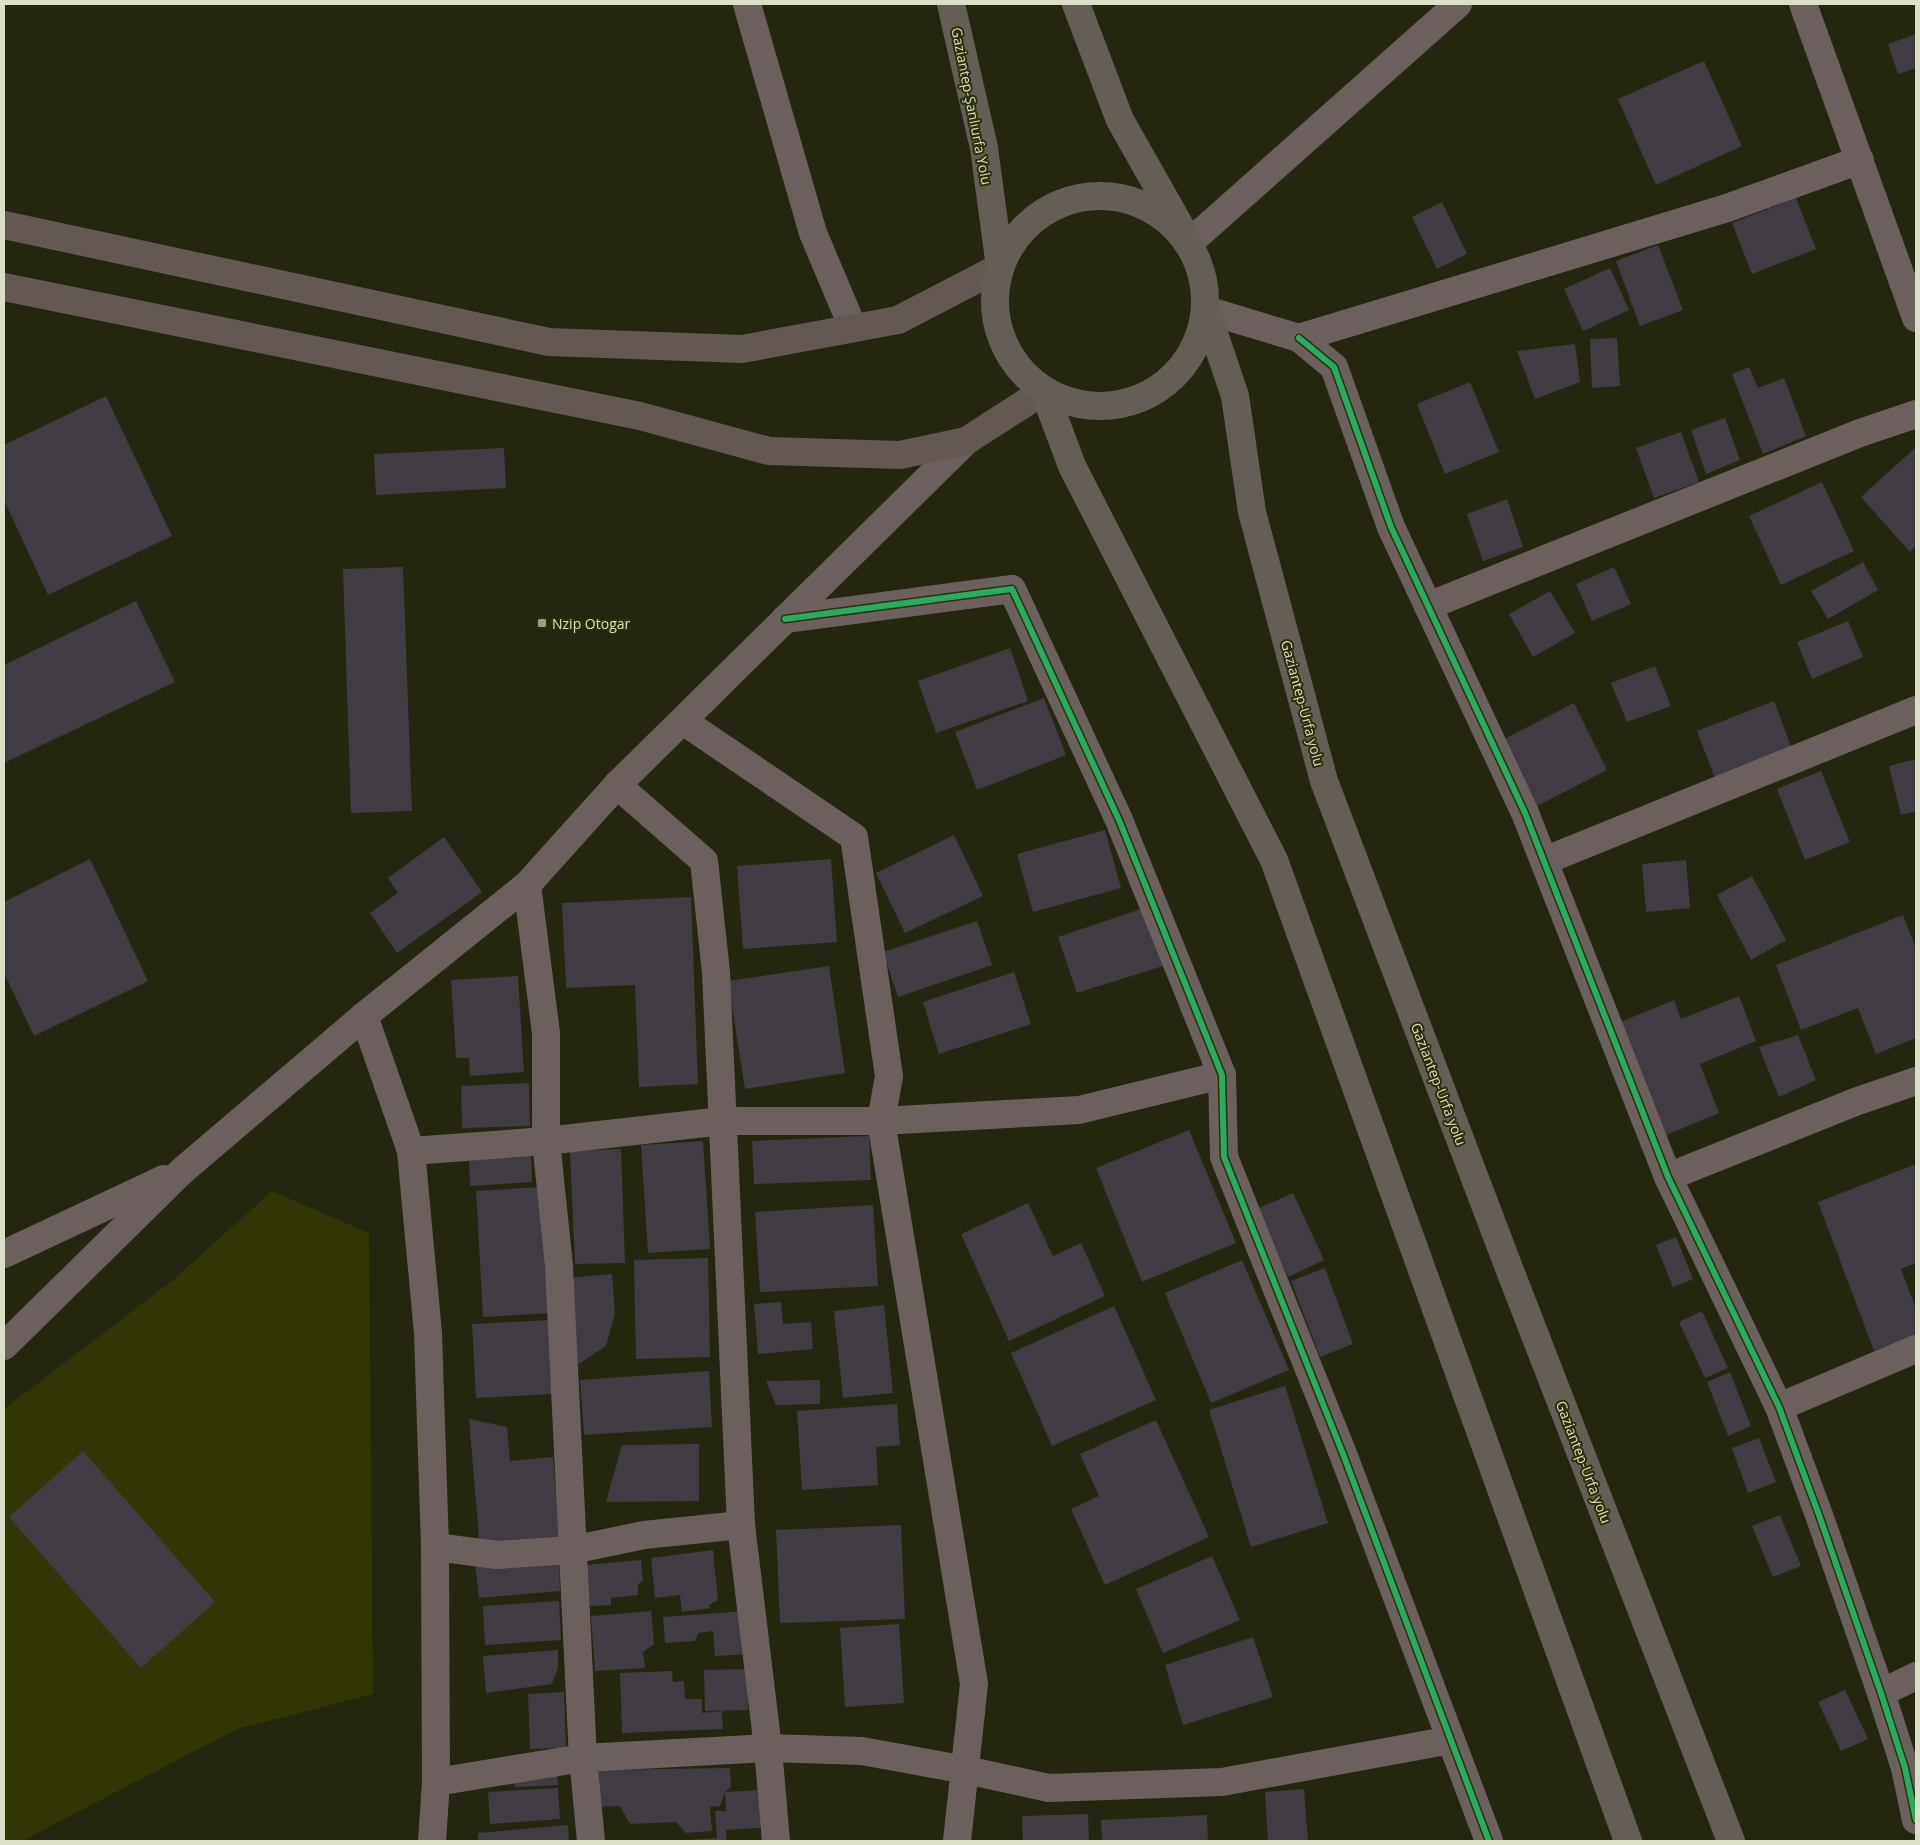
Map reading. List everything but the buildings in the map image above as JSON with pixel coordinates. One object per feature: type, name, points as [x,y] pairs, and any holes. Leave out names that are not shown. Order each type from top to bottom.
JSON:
[{"type":"highway","name":"Gaziantep-Şanlıurfa Yolu","points":[[951,4],[984,148],[1000,267]]},
{"type":"highway","points":[[1076,4],[1120,120],[1189,243],[1202,274],[1206,310],[1197,345],[1177,375],[1148,396],[1113,406],[1077,405],[1044,390],[1017,367],[1000,334],[995,301],[1000,267],[1016,238],[1040,214],[1070,199],[1104,195],[1137,201],[1166,218],[1189,243]]},
{"type":"highway","name":"Gaziantep-Urfa yolu","points":[[1206,310],[1235,396],[1252,512],[1324,781],[1509,1268],[1731,1841]]},
{"type":"highway","points":[[1044,390],[1072,466],[1274,860],[1628,1841]]},
{"type":"main road","points":[[4,225],[549,342],[742,348],[898,320],[1000,267]]},
{"type":"main road","points":[[4,287],[640,416],[769,451],[900,455],[966,440],[1044,390]]},
{"type":"street","points":[[747,4],[813,233],[853,328]]},
{"type":"street","points":[[1189,243],[1458,4]]},
{"type":"street","points":[[1803,4],[1916,318]]},
{"type":"street","points":[[1298,338],[1728,208],[1860,160]]},
{"type":"street","points":[[1206,310],[1298,338],[1334,367],[1392,527],[1525,814],[1668,1177],[1779,1407],[1881,1693],[1904,1768],[1916,1820]]},
{"type":"street","points":[[1428,606],[1860,433],[1916,414]]},
{"type":"street","points":[[4,1346],[182,1171],[364,1016],[527,885],[617,785],[966,440]]},
{"type":"street","points":[[786,619],[1012,589],[1119,820],[1222,1074],[1224,1156],[1343,1454],[1489,1841]]},
{"type":"street","points":[[1544,861],[1916,710]]},
{"type":"street","points":[[683,721],[854,837],[889,1076],[881,1121],[974,1684],[957,1841]]},
{"type":"street","points":[[617,785],[704,861],[716,972],[741,1525],[768,1748],[776,1841]]},
{"type":"street","points":[[527,885],[546,1033],[546,1141],[559,1266],[583,1758],[591,1841]]},
{"type":"street","points":[[364,1016],[411,1151],[428,1333],[435,1547],[436,1782],[432,1841]]},
{"type":"street","points":[[411,1151],[546,1141],[723,1121],[881,1121],[1079,1110],[1222,1074]]},
{"type":"street","points":[[1668,1177],[1855,1102],[1916,1081]]},
{"type":"street","points":[[4,1254],[182,1171]]},
{"type":"street","points":[[1779,1407],[1916,1349]]},
{"type":"street","points":[[435,1547],[497,1555],[572,1550],[644,1535],[741,1525]]},
{"type":"street","points":[[1881,1693],[1916,1676]]},
{"type":"street","points":[[436,1782],[583,1758],[768,1748],[862,1751],[966,1770],[1049,1788],[1222,1782],[1451,1740]]},
{"type":"shaded area","points":[[272,1191],[369,1233],[373,1694],[237,1729],[22,1841],[4,1841],[4,1409],[173,1280]]},
{"type":"cycle path","points":[[1299,338],[1334,367],[1391,527],[1525,813],[1668,1177],[1779,1407],[1881,1693],[1905,1768],[1916,1820]]},
{"type":"cycle path","points":[[785,619],[1012,589],[1119,820],[1222,1075],[1224,1157],[1343,1454],[1489,1841]]},
{"type":"place","name":"Nzip Otogar","points":[[542,623]]}]
